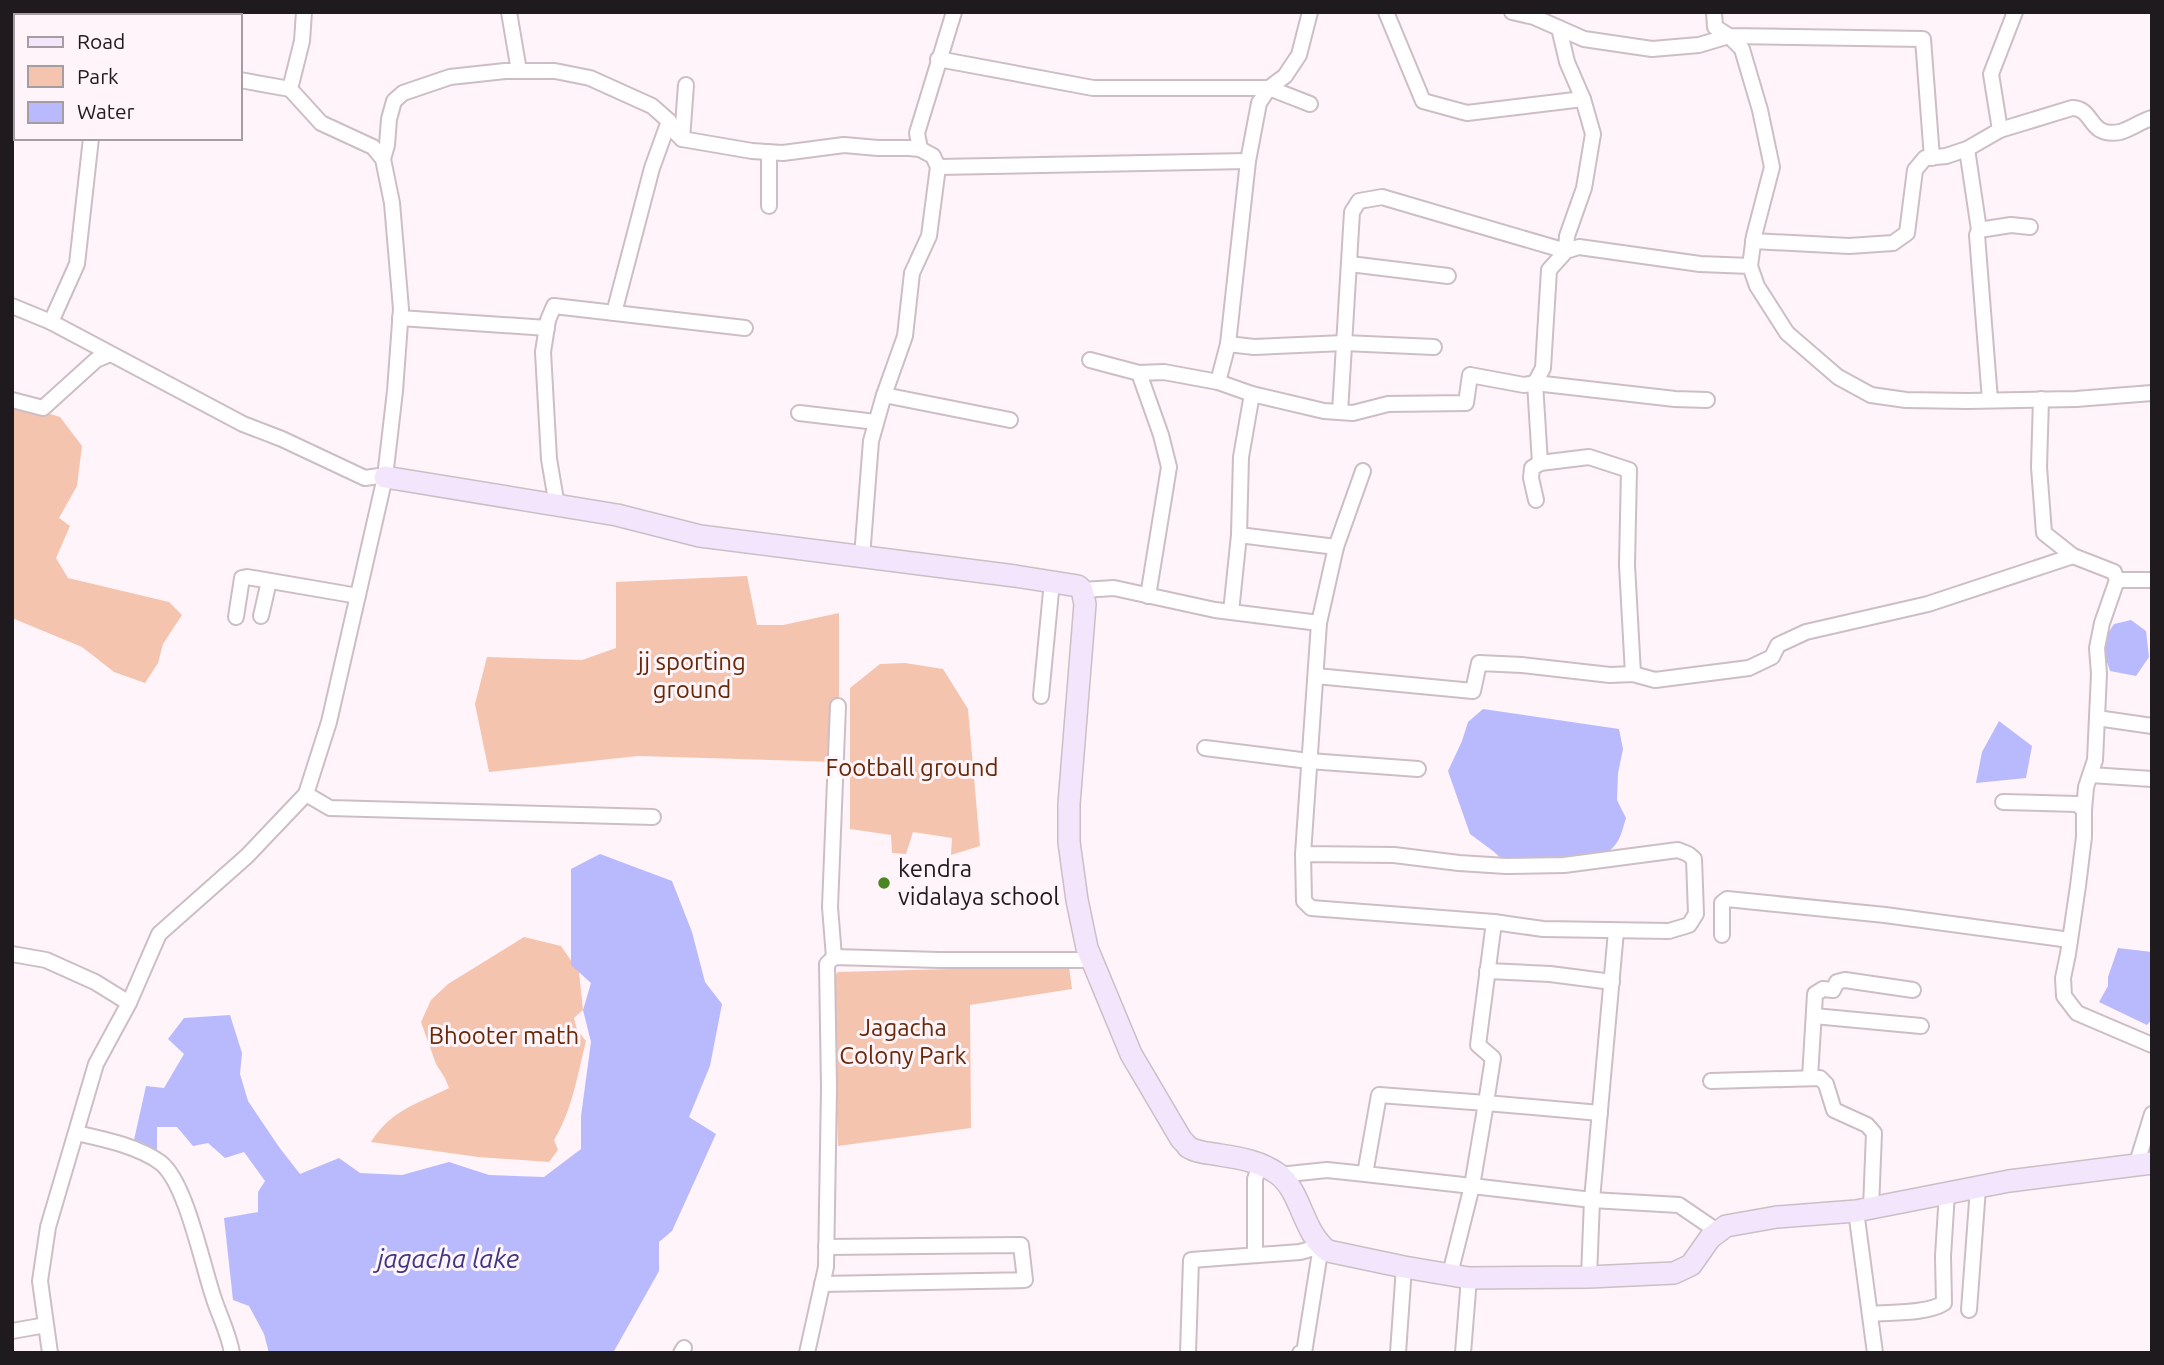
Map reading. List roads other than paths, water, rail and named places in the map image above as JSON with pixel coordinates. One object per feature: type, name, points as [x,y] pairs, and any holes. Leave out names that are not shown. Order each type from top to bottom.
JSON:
[{"type":"main road","points":[[386,476],[617,515],[700,536],[1052,581],[1072,584],[1082,590],[1085,604],[1069,803],[1069,842],[1087,948],[1131,1054],[1181,1139],[1188,1147],[1198,1152],[1233,1157],[1270,1170],[1287,1184],[1314,1236],[1328,1251],[1459,1276],[1589,1277],[1674,1273],[1691,1265],[1717,1231],[1726,1226],[1764,1219],[1863,1210],[2009,1181],[2144,1164]]},
{"type":"street","points":[[290,89],[303,41],[304,12]]},
{"type":"street","points":[[509,12],[519,71]]},
{"type":"street","points":[[920,149],[918,133],[954,12]]},
{"type":"street","points":[[1218,382],[1228,344],[1248,161],[1259,103],[1269,88],[1285,76],[1298,55],[1310,12]]},
{"type":"street","points":[[1386,12],[1423,101],[1467,113],[1583,99]]},
{"type":"street","points":[[1512,12],[1534,17],[1584,39],[1652,49],[1699,46],[1729,36],[1923,39],[1932,158]]},
{"type":"street","points":[[1714,12],[1715,27],[1742,49],[1760,110],[1772,167],[1753,241],[1750,266],[1756,286],[1787,333],[1838,377],[1871,395],[1906,400],[1990,400],[2113,397],[2152,393]]},
{"type":"street","points":[[2000,130],[1991,74],[2015,12]]},
{"type":"street","points":[[1559,28],[1567,62],[1583,99],[1593,134],[1584,188],[1567,236],[1566,251]]},
{"type":"street","points":[[938,59],[1093,88],[1269,88],[1310,104]]},
{"type":"street","points":[[50,1353],[40,1281],[48,1227],[96,1064],[129,1003],[159,934],[247,856],[306,794],[329,722],[386,476],[395,391],[400,318],[392,203],[383,159],[394,101],[403,93],[450,77],[555,71],[590,78],[652,106],[669,121],[682,139],[783,153],[844,145],[920,149],[933,156],[939,167],[929,236],[912,273],[905,336],[871,441],[862,558]]},
{"type":"street","points":[[242,80],[290,89],[321,123],[373,147],[383,159]]},
{"type":"street","points":[[682,139],[686,85]]},
{"type":"street","points":[[1753,241],[1849,246],[1894,243],[1907,233],[1915,170],[1925,158],[1946,156],[1967,149],[2000,130],[2072,108],[2081,108],[2092,125],[2101,131],[2123,131],[2152,118]]},
{"type":"street","points":[[614,313],[652,168],[669,121]]},
{"type":"street","points":[[51,322],[77,264],[91,140]]},
{"type":"street","points":[[1967,149],[1979,230],[1977,235],[1990,400]]},
{"type":"street","points":[[769,152],[769,206]]},
{"type":"street","points":[[939,167],[1248,161]]},
{"type":"street","points":[[1340,412],[1352,212],[1359,201],[1381,197],[1566,251]]},
{"type":"street","points":[[1979,230],[2011,225],[2030,227]]},
{"type":"street","points":[[1540,463],[1535,383],[1543,368],[1549,270],[1566,251],[1579,247],[1700,264],[1750,266]]},
{"type":"street","points":[[1350,264],[1448,276]]},
{"type":"street","points":[[12,306],[51,322],[243,424],[365,478],[386,476]]},
{"type":"street","points":[[557,506],[549,459],[543,352],[554,306],[745,328]]},
{"type":"street","points":[[400,318],[547,328]]},
{"type":"street","points":[[1228,344],[1254,347],[1343,344],[1434,347]]},
{"type":"street","points":[[12,400],[43,408],[96,360],[110,354]]},
{"type":"street","points":[[1090,360],[1139,373],[1164,372],[1218,382],[1290,405],[1353,413],[1388,404],[1466,403],[1470,375],[1524,386],[1535,383],[1675,399],[1707,400]]},
{"type":"street","points":[[1139,373],[1161,435],[1169,467],[1148,596]]},
{"type":"street","points":[[1231,612],[1239,535],[1241,457],[1252,394]]},
{"type":"street","points":[[884,395],[1010,420]]},
{"type":"street","points":[[2041,399],[2039,467],[2044,533],[2073,555],[2114,572],[2117,580],[2102,623],[2097,648],[2099,674],[2095,761],[2086,787],[2084,837],[2063,978],[2064,996],[2077,1013],[2152,1045]]},
{"type":"street","points":[[799,413],[876,422]]},
{"type":"street","points":[[1536,500],[1531,478],[1532,468],[1540,463],[1588,457],[1629,470],[1627,565],[1633,674]]},
{"type":"street","points":[[1303,854],[1394,855],[1506,866],[1564,864],[1678,850],[1694,859],[1696,914],[1689,925],[1669,931],[1543,929],[1494,922],[1311,908],[1304,901],[1303,854],[1319,623],[1336,547],[1363,471]]},
{"type":"street","points":[[1239,535],[1336,547]]},
{"type":"street","points":[[1315,676],[1473,691],[1479,663],[1610,675],[1633,674],[1655,680],[1749,668],[1772,657],[1778,645],[1805,632],[1928,604],[2073,555]]},
{"type":"street","points":[[236,617],[242,578],[247,577],[358,596]]},
{"type":"street","points":[[2117,580],[2152,580]]},
{"type":"street","points":[[261,617],[269,581]]},
{"type":"street","points":[[1041,696],[1052,581]]},
{"type":"street","points":[[1082,590],[1114,588],[1231,612],[1319,623]]},
{"type":"street","points":[[834,957],[830,907],[838,706]]},
{"type":"street","points":[[2097,718],[2152,726]]},
{"type":"street","points":[[1205,748],[1310,761],[1418,769]]},
{"type":"street","points":[[2090,775],[2152,779]]},
{"type":"street","points":[[306,794],[330,808],[653,817]]},
{"type":"street","points":[[2003,802],[2077,804],[2084,810]]},
{"type":"street","points":[[1722,935],[1723,903],[1727,899],[1885,915],[2070,940]]},
{"type":"street","points":[[1463,1353],[1459,1276],[1493,1058],[1478,1045],[1494,922]]},
{"type":"street","points":[[1589,1277],[1592,1200],[1616,931]]},
{"type":"street","points":[[12,954],[46,960],[95,982],[129,1003]]},
{"type":"street","points":[[807,1353],[826,1267],[827,964],[834,957],[1092,960]]},
{"type":"street","points":[[1487,971],[1550,974],[1612,982]]},
{"type":"street","points":[[1810,1078],[1815,994],[1823,989],[1833,990],[1838,982],[1845,980],[1913,990]]},
{"type":"street","points":[[1814,1016],[1922,1026]]},
{"type":"street","points":[[1711,1082],[1820,1078],[1826,1084],[1834,1110],[1867,1125],[1874,1133],[1863,1210],[1875,1353]]},
{"type":"street","points":[[1365,1174],[1379,1095],[1600,1113]]},
{"type":"street","points":[[2144,1164],[2152,1114]]},
{"type":"street","points":[[75,1133],[124,1144],[162,1164],[176,1183],[232,1353]]},
{"type":"street","points":[[1255,1255],[1255,1179],[1270,1170],[1327,1170],[1592,1200],[1679,1205],[1717,1231]]},
{"type":"street","points":[[1969,1310],[1978,1188]]},
{"type":"street","points":[[1870,1314],[1925,1310],[1937,1308],[1944,1303],[1943,1256],[1947,1193]]},
{"type":"street","points":[[822,1284],[1025,1280],[1021,1245],[826,1247]]},
{"type":"street","points":[[1188,1353],[1191,1260],[1300,1252],[1321,1245],[1304,1353],[1300,1353]]},
{"type":"street","points":[[1398,1353],[1404,1267]]},
{"type":"street","points":[[12,1331],[46,1325]]},
{"type":"water","points":[[2131,620],[2146,631],[2149,657],[2136,676],[2110,671],[2101,644],[2114,624]]},
{"type":"water","points":[[1483,709],[1619,729],[1623,749],[1618,773],[1617,800],[1626,818],[1613,848],[1600,855],[1574,860],[1505,862],[1470,834],[1448,771],[1468,722]]},
{"type":"water","points":[[1999,721],[2032,746],[2026,778],[1976,783],[1982,752]]},
{"type":"water","name":"jagacha lake","points":[[600,854],[672,881],[692,932],[705,982],[722,1004],[710,1066],[689,1117],[716,1134],[672,1231],[659,1242],[659,1271],[613,1353],[269,1353],[264,1334],[249,1306],[233,1300],[224,1218],[258,1212],[258,1192],[265,1181],[244,1152],[225,1158],[208,1143],[193,1146],[177,1127],[157,1127],[157,1161],[134,1140],[146,1086],[164,1088],[184,1054],[168,1039],[184,1018],[230,1015],[242,1053],[240,1074],[248,1101],[300,1174],[339,1158],[360,1173],[402,1175],[449,1162],[489,1175],[544,1177],[581,1149],[581,1116],[591,1042],[583,1010],[591,983],[571,965],[571,869]]},
{"type":"water","points":[[2118,948],[2152,952],[2152,1019],[2147,1025],[2099,1002],[2108,986],[2108,977]]},
{"type":"place","name":"kendra vidalaya school","points":[[884,883]]},
{"type":"park label","name":"jj sporting ground","points":[[692,676]]},
{"type":"park label","name":"Football ground","points":[[912,768]]},
{"type":"park label","name":"Bhooter math","points":[[504,1036]]},
{"type":"park label","name":"Jagacha Colony Park","points":[[903,1042]]}]
